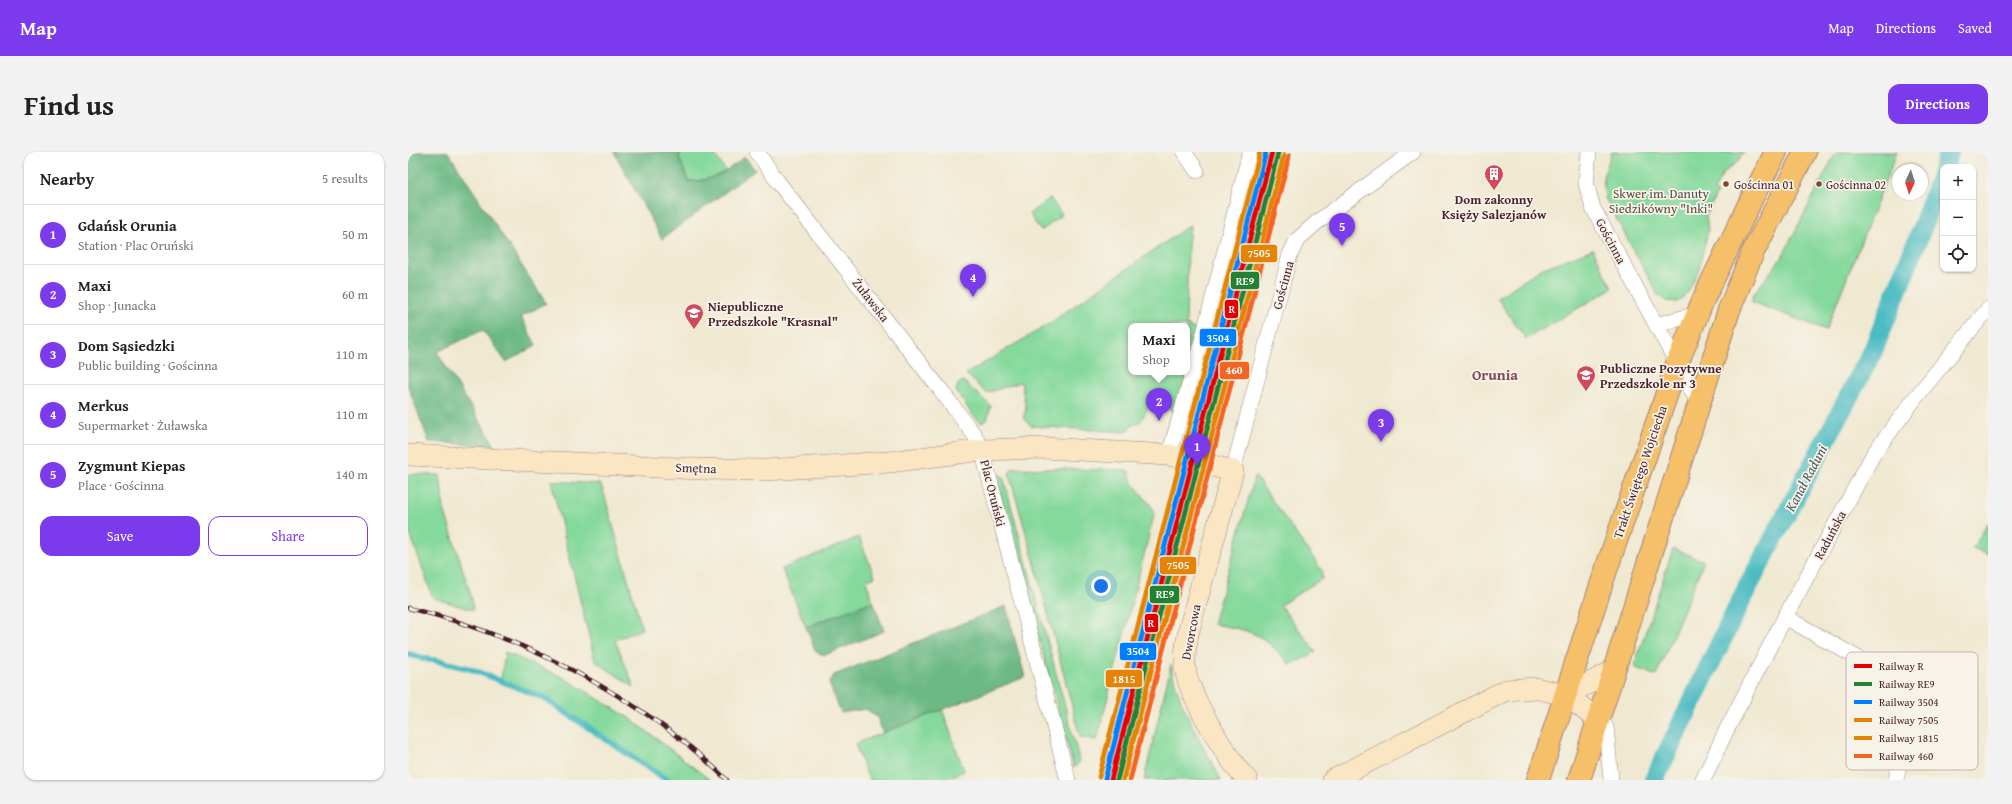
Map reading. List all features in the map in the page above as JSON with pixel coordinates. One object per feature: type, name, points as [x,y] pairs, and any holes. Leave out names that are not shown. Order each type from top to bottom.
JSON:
[{"type":"main road","name":"Trakt Świętego Wojciecha","points":[[1538,780],[1677,364],[1697,314],[1752,198],[1776,152]]},
{"type":"main road","points":[[1579,780],[1729,310],[1753,252],[1805,152]]},
{"type":"street","name":"Żuławska","points":[[757,152],[778,182],[940,389],[975,436],[982,450]]},
{"type":"street","points":[[1184,152],[1197,172]]},
{"type":"street","points":[[1169,455],[1204,333],[1250,152]]},
{"type":"street","name":"Gościnna","points":[[1233,471],[1290,255],[1297,240],[1316,223],[1413,152]]},
{"type":"street","name":"Gościnna","points":[[1589,152],[1586,183],[1593,208],[1699,404]]},
{"type":"street","name":"Raduńska","points":[[1703,780],[1726,731],[1785,617],[1874,453],[1916,397],[1988,309]]},
{"type":"street","points":[[1656,325],[1697,314]]},
{"type":"street","name":"Plac Oruński","points":[[1068,780],[982,450],[1044,448],[1169,455],[1233,471]]},
{"type":"street","name":"Smętna","points":[[408,455],[699,469],[766,470],[889,462],[954,455],[982,450]]},
{"type":"street","name":"Dworcowa","points":[[1233,471],[1190,628],[1184,666],[1185,673],[1195,698],[1225,750],[1238,770],[1248,780]]},
{"type":"street","points":[[1785,617],[1847,652]]},
{"type":"street","points":[[1566,695],[1613,671]]},
{"type":"street","points":[[1333,780],[1506,690],[1535,688],[1566,695],[1606,727],[1611,780]]},
{"type":"street","points":[[1896,780],[1898,770]]},
{"type":"green space","points":[[408,152],[448,152],[546,303],[521,317],[536,345],[506,362],[483,330],[437,352],[495,446],[429,442],[408,386]]},
{"type":"green space","points":[[614,152],[681,152],[679,157],[688,181],[712,178],[719,175],[745,157],[755,170],[662,239]]},
{"type":"green space","points":[[681,152],[713,152],[726,171],[707,179],[688,181],[679,157]]},
{"type":"green space","name":"Skwer im. Danuty Siedzikówny \"Inki\"","points":[[1612,152],[1744,152],[1736,163],[1723,173],[1714,191],[1717,193],[1706,216],[1708,230],[1699,270],[1688,292],[1678,302],[1666,301],[1658,295],[1605,198],[1603,177]]},
{"type":"green space","points":[[1836,152],[1897,152],[1826,330],[1752,302],[1753,295],[1782,257]]},
{"type":"green space","points":[[1050,198],[1062,215],[1041,231],[1029,214]]},
{"type":"green space","points":[[1190,225],[1186,323],[1128,323],[1128,375],[1187,375],[1176,413],[1154,399],[1140,422],[1136,423],[1125,432],[1031,426],[1023,418],[1026,409],[1021,382],[986,393],[966,374],[1047,325]]},
{"type":"green space","points":[[1593,249],[1612,288],[1526,339],[1497,298],[1541,269]]},
{"type":"green space","points":[[1190,326],[1199,332],[1190,364]]},
{"type":"green space","points":[[963,381],[991,406],[987,420],[982,423],[972,414],[956,391],[958,384]]},
{"type":"green space","points":[[1013,468],[1126,470],[1129,472],[1132,482],[1155,511],[1097,740],[1080,737],[1035,564],[1009,474]]},
{"type":"green space","points":[[408,474],[440,475],[444,509],[472,599],[473,610],[433,598],[408,528]]},
{"type":"green space","points":[[995,476],[1003,476],[1078,755],[1079,763],[1074,768]]},
{"type":"green space","points":[[1255,476],[1323,572],[1321,574],[1323,578],[1280,605],[1316,652],[1290,665],[1272,646],[1256,635],[1238,629],[1213,624]]},
{"type":"green space","points":[[551,481],[600,484],[603,490],[642,629],[615,640],[634,687],[595,661]]},
{"type":"green space","points":[[1988,523],[1988,555],[1973,548]]},
{"type":"green space","points":[[859,537],[875,577],[866,581],[873,601],[806,627],[782,569]]},
{"type":"green space","points":[[1673,549],[1704,561],[1656,676],[1634,667]]},
{"type":"green space","points":[[873,601],[884,631],[825,655],[816,652],[806,627]]},
{"type":"green space","points":[[1006,606],[1025,677],[883,733],[877,717],[866,709],[841,713],[829,683],[834,675]]},
{"type":"green space","points":[[505,652],[564,678],[631,719],[710,780],[667,780],[544,698],[501,680]]},
{"type":"green space","points":[[1171,665],[1174,680],[1185,710],[1221,780],[1144,780]]},
{"type":"green space","points":[[942,709],[964,771],[943,780],[869,780],[855,744]]},
{"type":"waterway","name":"Kanał Raduni","points":[[1945,164],[1949,152]]},
{"type":"waterway","name":"Kanał Raduni","points":[[1654,780],[1745,592],[1872,353],[1918,239],[1940,177]]},
{"type":"waterway","points":[[408,654],[430,660]]},
{"type":"waterway","points":[[434,660],[471,669],[544,698],[667,780]]},
{"type":"railway","points":[[408,608],[493,634],[536,652],[578,673],[619,697],[658,723],[694,750],[727,780]]},
{"type":"rail line","name":"1815","points":[[1099,777],[1260,152]]},
{"type":"rail line","name":"3504","points":[[1105,779],[1266,152]]},
{"type":"rail line","name":"R","points":[[1111,780],[1272,152]]},
{"type":"rail line","name":"RE9","points":[[1117,780],[1278,153]]},
{"type":"rail line","name":"7505","points":[[1123,780],[1284,155]]},
{"type":"rail line","name":"460","points":[[1130,780],[1289,156]]},
{"type":"place","name":"Gościnna 01","points":[[1726,184]]},
{"type":"place","name":"Gościnna 02","points":[[1819,184]]},
{"type":"place","name":"Dom zakonny Księży Salezjanów","points":[[1494,191]]},
{"type":"place","name":"Zygmunt Kiepas","points":[[1342,246]]},
{"type":"place","name":"Merkus","points":[[973,297]]},
{"type":"place","name":"Niepubliczne Przedszkole \"Krasnal\"","points":[[694,330]]},
{"type":"place","name":"Publiczne Pozytywne Przedszkole nr 3","points":[[1586,392]]},
{"type":"place","name":"Maxi","points":[[1159,421]]},
{"type":"place","name":"Dom Sąsiedzki","points":[[1381,442]]},
{"type":"place","name":"Gdańsk Orunia","points":[[1197,466]]},
{"type":"district","name":"Orunia","points":[[1495,374]]}]
